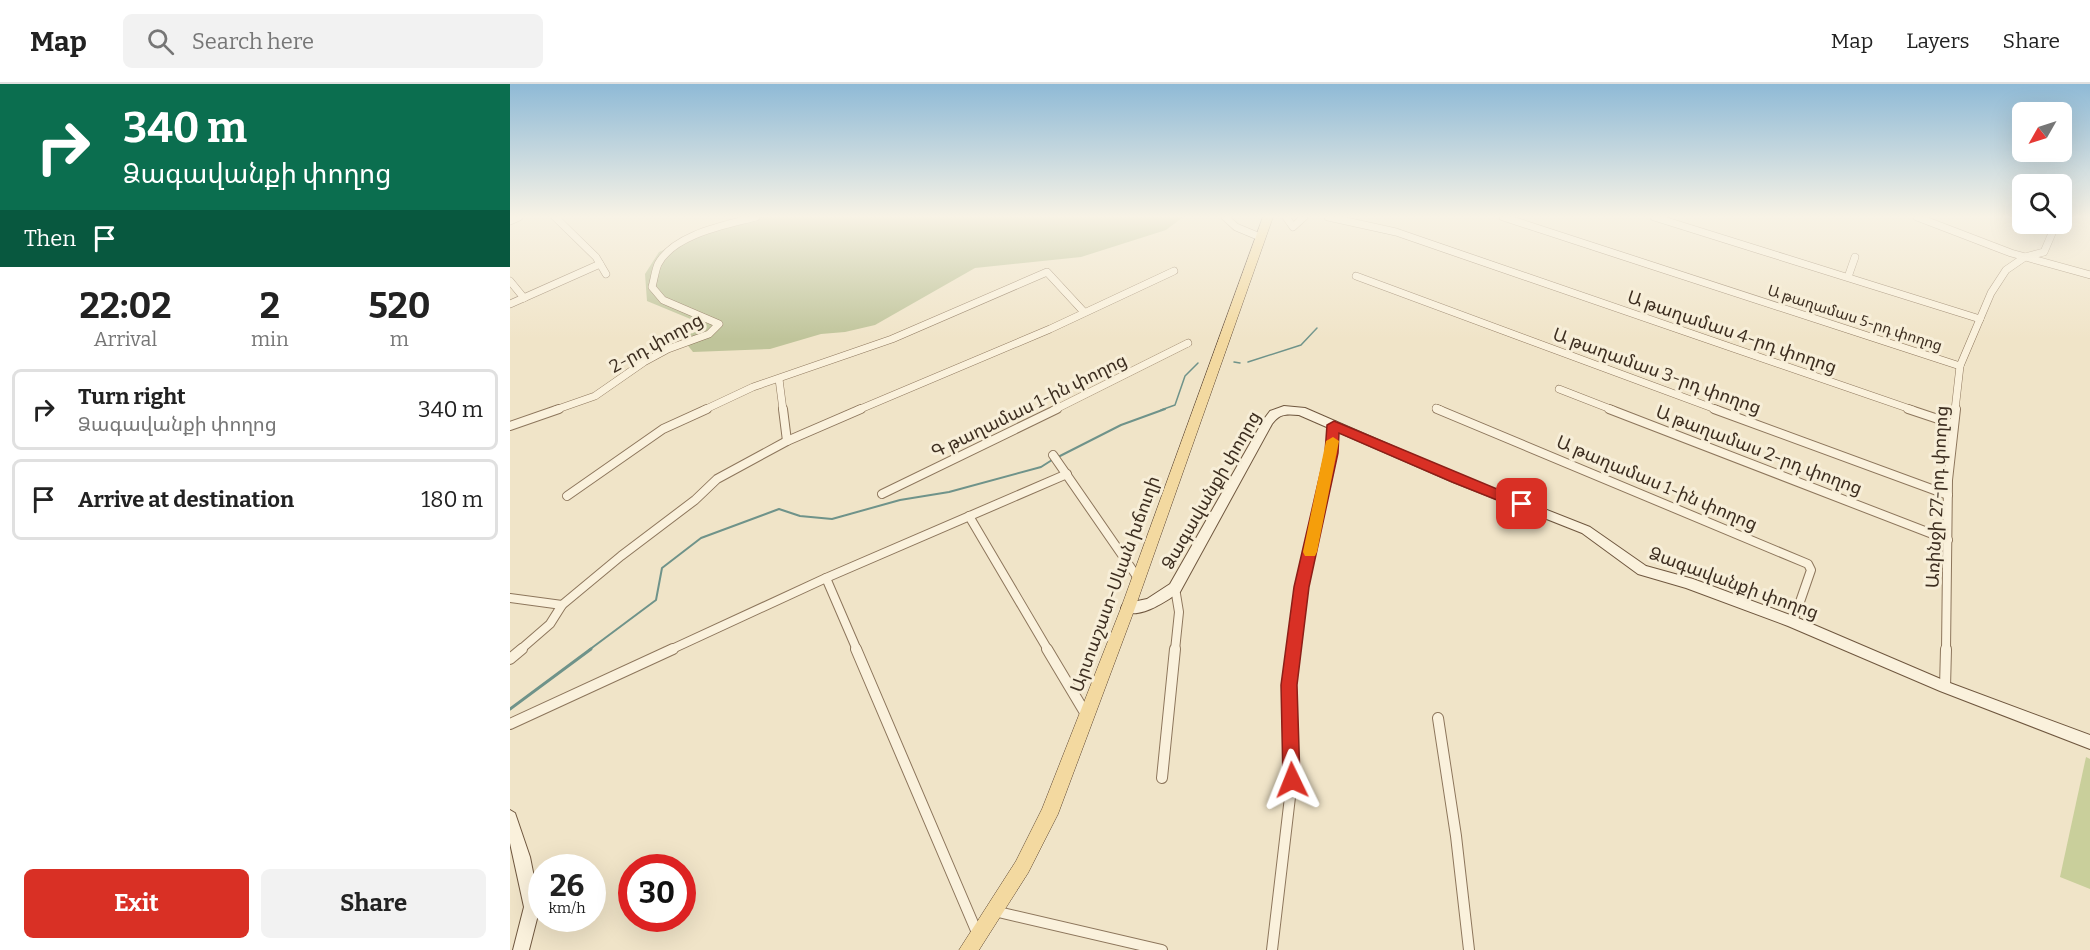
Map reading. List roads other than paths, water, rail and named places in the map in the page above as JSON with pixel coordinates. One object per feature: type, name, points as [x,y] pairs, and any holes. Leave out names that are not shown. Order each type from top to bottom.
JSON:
[{"type":"main road","name":"Արտաշատ-Սևան խճուղի","points":[[968,950],[1022,867],[1049,814],[1128,608],[1253,257]]},
{"type":"street","points":[[597,257],[606,274]]},
{"type":"street","name":"2-րդ փողոց","points":[[510,426],[595,396],[660,353],[710,334],[719,324],[663,300],[652,287],[658,264],[665,257]]},
{"type":"street","name":"Ա թաղամաս 4-րդ փողոց","points":[[1470,257],[1953,424]]},
{"type":"street","name":"Ա թաղամաս 5-րդ փողոց","points":[[1627,257],[1960,366]]},
{"type":"street","points":[[1785,257],[1980,319]]},
{"type":"street","points":[[1848,277],[1855,257]]},
{"type":"street","name":"Առինջի 27-րդ փողոց","points":[[1945,687],[1948,495],[1960,366],[1991,293],[2006,270],[2024,257]]},
{"type":"street","points":[[2026,257],[2090,275]]},
{"type":"street","points":[[510,304],[600,264]]},
{"type":"street","points":[[510,659],[550,624],[562,605],[621,556],[695,500],[717,479],[787,441],[1174,271]]},
{"type":"street","points":[[567,496],[663,429],[753,387],[892,339],[1047,272],[1084,312]]},
{"type":"street","name":"Ա թաղամաս 3-րդ փողոց","points":[[1356,276],[1948,495]]},
{"type":"street","points":[[510,281],[524,298]]},
{"type":"street","name":"Գ թաղամաս 1-ին փողոց","points":[[882,494],[1188,343]]},
{"type":"street","points":[[779,379],[787,441]]},
{"type":"street","name":"Ա թաղամաս 2-րդ փողոց","points":[[1559,389],[1948,540]]},
{"type":"street","name":"Ա թաղամաս 1-ին փողոց","points":[[1436,408],[1808,564],[1811,570],[1793,622]]},
{"type":"street","name":"Ձագավանքի փողոց","points":[[1128,608],[1150,604],[1175,588],[1182,580],[1268,422],[1274,414],[1284,410],[1300,411],[1457,479],[1587,530],[1642,570],[1793,622],[1945,687],[2090,742]]},
{"type":"street","points":[[1272,950],[1292,780],[1289,685],[1302,587],[1332,453],[1334,425]]},
{"type":"street","points":[[1053,455],[1138,578]]},
{"type":"street","points":[[510,724],[826,578],[1067,474]]},
{"type":"street","points":[[969,516],[1087,716]]},
{"type":"street","points":[[826,578],[978,935]]},
{"type":"street","points":[[1161,778],[1179,612],[1175,588]]},
{"type":"street","points":[[510,598],[562,605]]},
{"type":"street","points":[[1438,718],[1456,836],[1469,950]]},
{"type":"street","points":[[510,818],[522,857],[532,907],[521,950]]},
{"type":"street","points":[[994,911],[1162,950]]},
{"type":"waterway","points":[[1248,362],[1301,345],[1317,328]]},
{"type":"waterway","points":[[1234,362],[1240,363]]},
{"type":"waterway","points":[[1161,410],[1175,405],[1185,376],[1198,363]]},
{"type":"waterway","points":[[1058,457],[1121,425],[1165,409]]},
{"type":"waterway","points":[[589,650],[656,600],[662,568],[701,538],[779,509],[800,516],[832,519],[900,500],[949,492],[1041,467],[1052,460]]},
{"type":"waterway","points":[[510,709],[591,649]]}]
